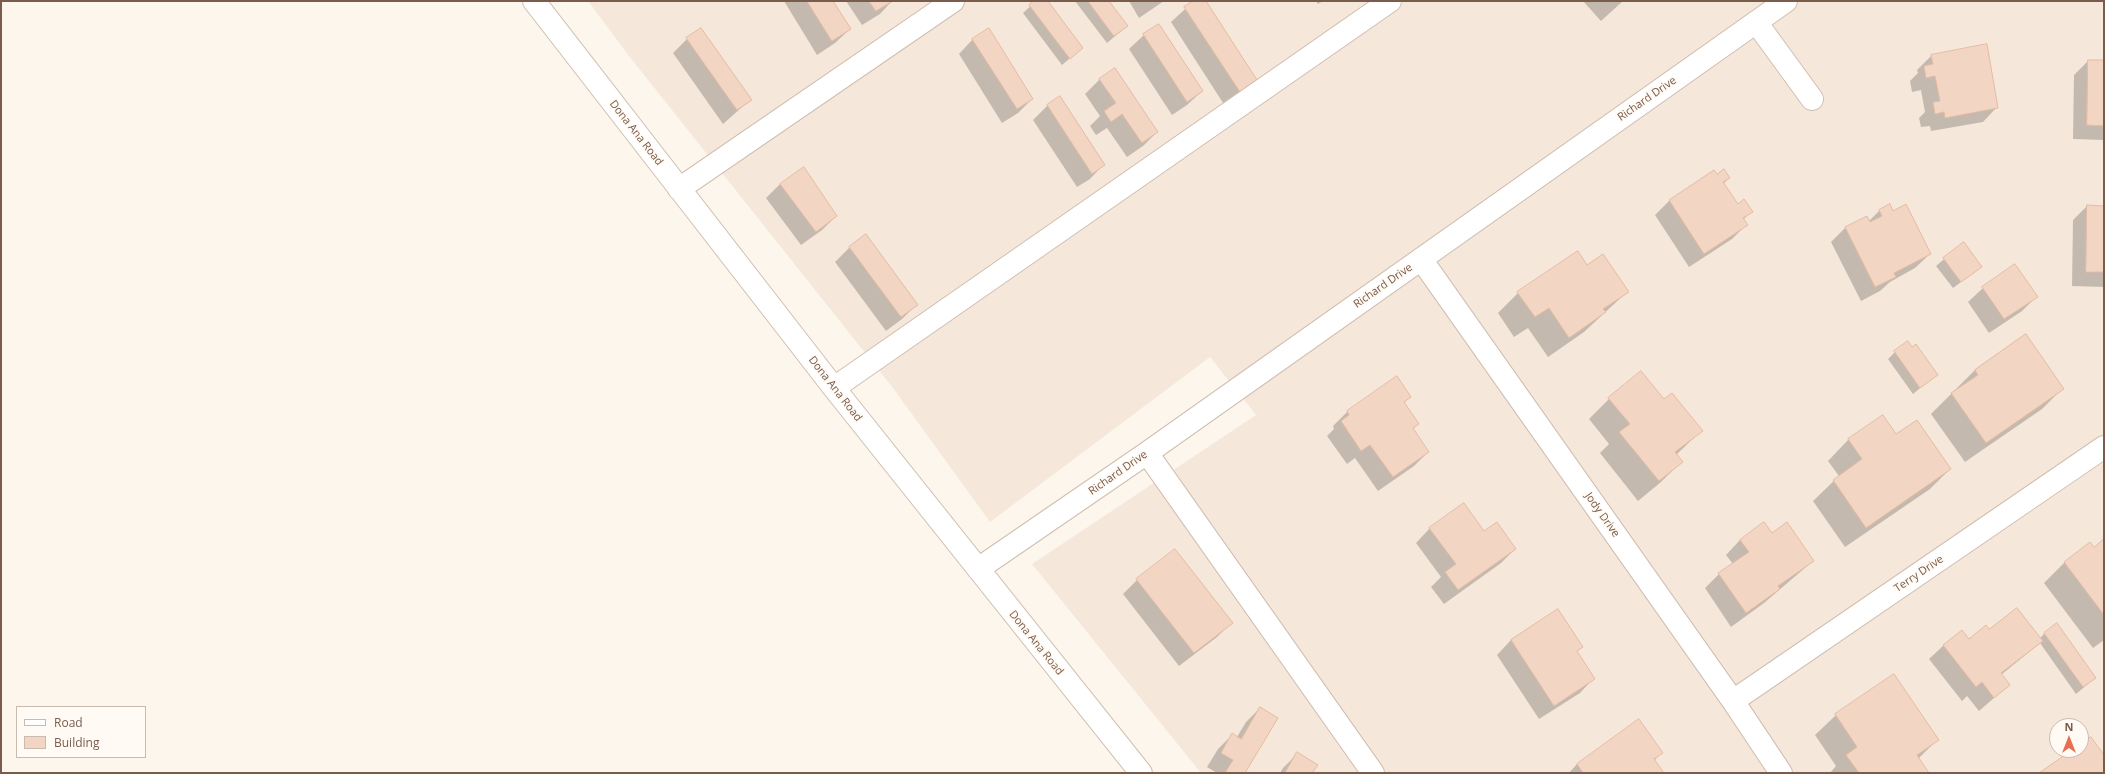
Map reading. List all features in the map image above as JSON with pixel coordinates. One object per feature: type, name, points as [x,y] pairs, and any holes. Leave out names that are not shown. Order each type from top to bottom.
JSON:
[{"type":"street","name":"Dona Ana Road","points":[[534,1],[834,388],[1141,773]]},
{"type":"street","points":[[679,190],[953,1]]},
{"type":"street","points":[[834,388],[1390,1]]},
{"type":"street","name":"Richard Drive","points":[[978,569],[1147,453],[1786,1]]},
{"type":"street","points":[[1756,22],[1812,99]]},
{"type":"street","name":"Jody Drive","points":[[1422,259],[1733,701],[1781,773]]},
{"type":"street","name":"Terry Drive","points":[[1733,701],[2104,447]]},
{"type":"street","points":[[1147,453],[1373,773]]},
{"type":"shaded area","points":[[588,1],[2104,1],[2104,773],[1201,773],[1032,564],[1256,415],[1210,357],[990,522],[893,388],[629,56]]},
{"type":"building","points":[[807,1],[833,1],[851,29],[832,41]]},
{"type":"building","points":[[869,1],[893,1],[876,11]]},
{"type":"building","points":[[1034,1],[1048,1],[1083,48],[1070,59],[1029,5]]},
{"type":"building","points":[[1088,1],[1109,1],[1128,26],[1114,36]]},
{"type":"building","points":[[1193,1],[1206,1],[1257,80],[1240,92],[1184,7]]},
{"type":"building","points":[[1159,24],[1203,91],[1187,102],[1143,34]]},
{"type":"building","points":[[701,28],[752,100],[737,110],[686,38]]},
{"type":"building","points":[[989,28],[1033,99],[1017,109],[972,39]]},
{"type":"building","points":[[1987,44],[1998,108],[1945,118],[1944,112],[1935,114],[1933,102],[1940,101],[1935,76],[1926,78],[1924,66],[1933,64],[1931,55]]},
{"type":"building","points":[[2088,60],[2104,60],[2104,126],[2087,125]]},
{"type":"building","points":[[1115,68],[1158,132],[1142,143],[1122,114],[1111,122],[1104,111],[1116,103],[1099,79]]},
{"type":"building","points":[[1060,96],[1105,165],[1092,174],[1047,105]]},
{"type":"building","points":[[804,167],[837,216],[816,232],[780,184]]},
{"type":"building","points":[[1724,169],[1730,178],[1723,182],[1738,204],[1744,199],[1753,212],[1743,218],[1748,225],[1704,254],[1669,200],[1714,170],[1717,174]]},
{"type":"building","points":[[1890,204],[1893,211],[1906,204],[1931,254],[1894,273],[1896,277],[1875,287],[1845,227],[1867,216],[1870,222],[1882,216],[1879,210]]},
{"type":"building","points":[[2087,205],[2104,206],[2104,272],[2086,272]]},
{"type":"building","points":[[866,234],[918,305],[901,317],[849,247]]},
{"type":"building","points":[[1964,242],[1982,267],[1961,282],[1943,258]]},
{"type":"building","points":[[1578,251],[1587,265],[1603,254],[1629,292],[1603,309],[1606,312],[1569,338],[1549,308],[1535,317],[1517,292]]},
{"type":"building","points":[[2015,264],[2038,297],[2004,319],[1982,287]]},
{"type":"building","points":[[2026,334],[2064,389],[1986,443],[1951,393],[1978,375],[1975,370]]},
{"type":"building","points":[[1908,341],[1912,347],[1916,344],[1938,375],[1920,388],[1894,351]]},
{"type":"building","points":[[1641,371],[1664,399],[1672,393],[1703,431],[1675,452],[1683,462],[1659,481],[1619,432],[1630,424],[1608,398]]},
{"type":"building","points":[[1397,376],[1411,397],[1404,402],[1419,424],[1413,428],[1429,452],[1393,477],[1370,445],[1361,451],[1341,421],[1349,415],[1347,411]]},
{"type":"building","points":[[1883,415],[1896,434],[1917,420],[1951,469],[1866,528],[1833,480],[1862,459],[1848,439]]},
{"type":"building","points":[[1464,503],[1484,531],[1497,522],[1516,549],[1458,590],[1445,572],[1456,564],[1429,528]]},
{"type":"building","points":[[1764,522],[1772,533],[1787,522],[1814,561],[1778,586],[1780,589],[1746,613],[1718,573],[1749,552],[1740,540]]},
{"type":"building","points":[[2104,539],[2104,615],[2064,562],[2090,542],[2094,547]]},
{"type":"building","points":[[1175,549],[1233,623],[1194,653],[1136,579]]},
{"type":"building","points":[[2017,608],[2043,641],[2001,673],[2010,685],[1994,698],[1982,682],[1976,687],[1943,645],[1962,630],[1969,639],[1986,625],[1989,629]]},
{"type":"building","points":[[1558,609],[1583,647],[1577,651],[1595,679],[1554,706],[1511,640]]},
{"type":"building","points":[[2057,623],[2096,678],[2083,687],[2044,633]]},
{"type":"building","points":[[1894,674],[1939,740],[1917,755],[1929,773],[1859,773],[1846,755],[1857,747],[1835,714]]},
{"type":"building","points":[[1260,707],[1278,718],[1245,773],[1225,773],[1233,760],[1221,753],[1232,733],[1241,739]]},
{"type":"building","points":[[1639,719],[1663,753],[1654,759],[1664,773],[1583,773],[1577,764]]},
{"type":"building","points":[[2091,737],[2104,755],[2104,773],[2039,773],[2061,758],[2089,758],[2089,738]]},
{"type":"building","points":[[1297,752],[1318,765],[1312,773],[1285,773]]}]
